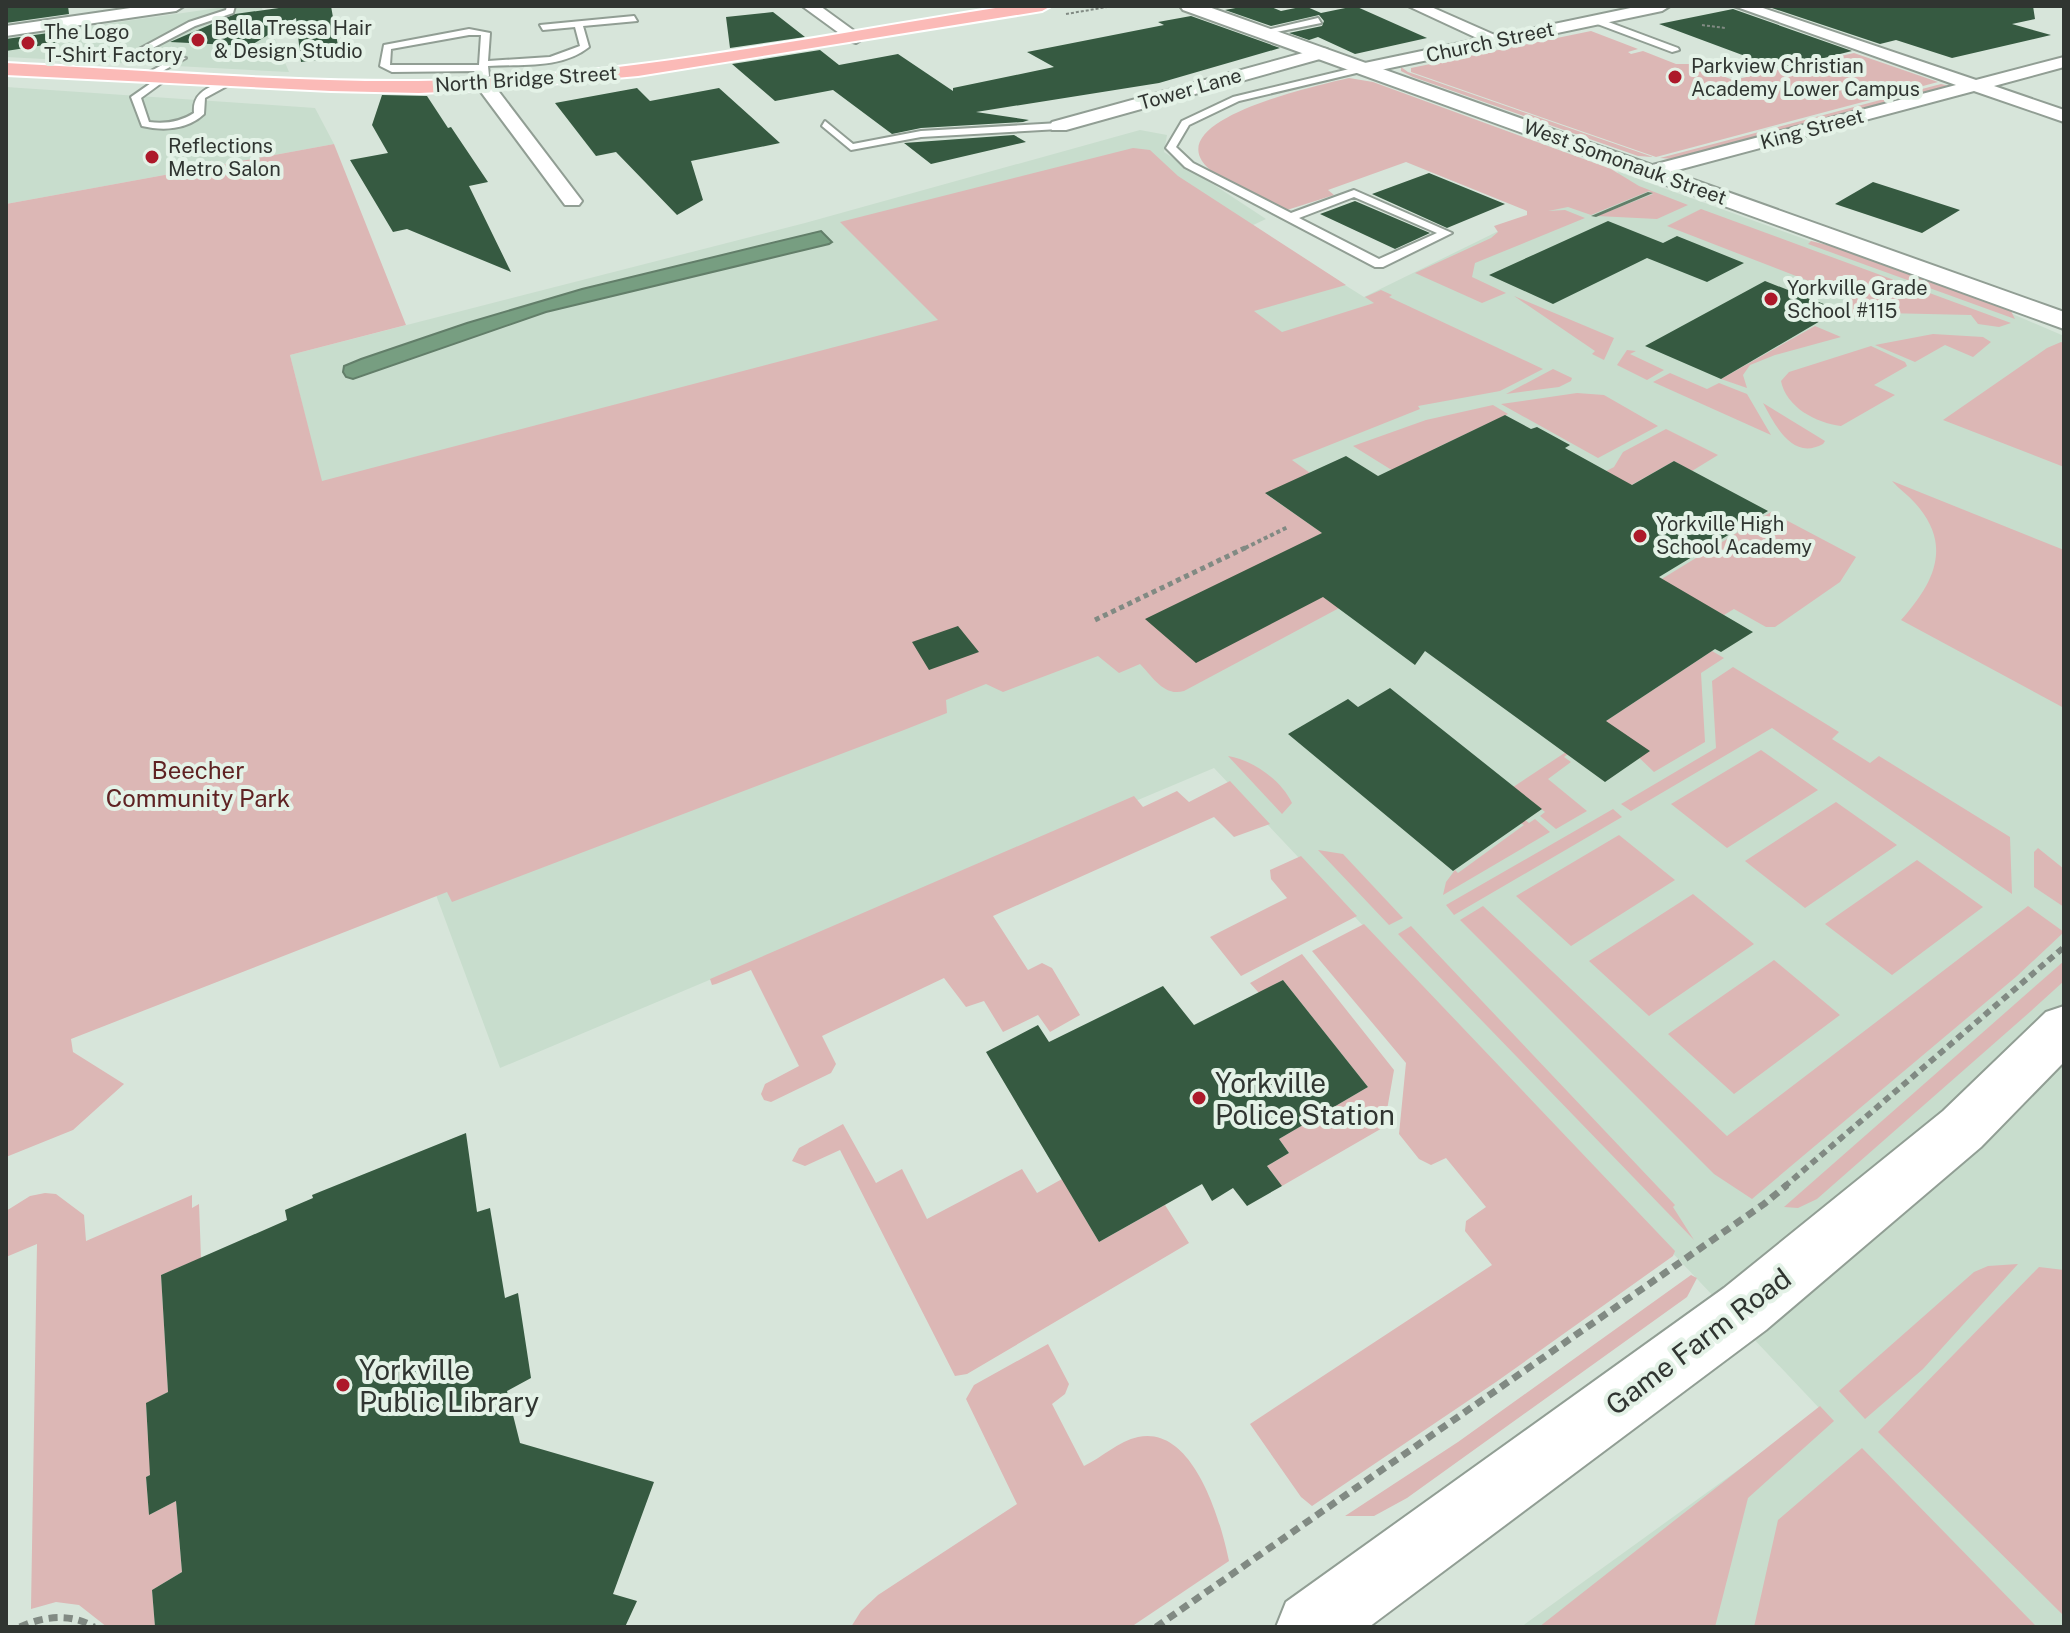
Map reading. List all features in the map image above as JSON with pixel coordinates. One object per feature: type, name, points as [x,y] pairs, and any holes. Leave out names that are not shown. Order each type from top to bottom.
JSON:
[{"type":"highway","name":"North Bridge Street","points":[[10,72],[419,87],[483,72],[638,70],[856,38],[1027,7]]},
{"type":"street","points":[[6,31],[176,6]]},
{"type":"street","points":[[810,6],[856,38]]},
{"type":"street","name":"West Somonauk Street","points":[[1189,6],[2063,320]]},
{"type":"street","points":[[1416,6],[1496,41]]},
{"type":"street","name":"Church Street","points":[[1366,68],[1662,6]]},
{"type":"street","points":[[1742,6],[2064,116]]},
{"type":"street","name":"Tower Lane","points":[[1059,126],[1321,53]]},
{"type":"street","name":"King Street","points":[[1652,171],[2064,62]]},
{"type":"street","points":[[483,72],[572,201]]},
{"type":"street","name":"Game Farm Road","points":[[1311,1627],[1745,1309],[1962,1129],[2064,1028]]},
{"type":"lane","points":[[231,6],[230,11],[192,24],[132,55],[182,58],[156,76],[136,97],[145,124],[150,126],[195,118],[199,114],[198,101],[201,96],[233,80]]},
{"type":"lane","points":[[543,27],[634,19]]},
{"type":"lane","points":[[1595,20],[1675,50]]},
{"type":"lane","points":[[1262,32],[1318,21]]},
{"type":"lane","points":[[483,72],[486,33],[469,32],[387,47],[385,66],[392,69],[483,72],[577,53],[585,47],[578,24]]},
{"type":"lane","points":[[1289,218],[1354,193],[1446,233],[1379,264],[1289,218],[1189,165],[1171,148],[1185,123],[1236,99],[1366,68]]},
{"type":"lane","points":[[825,124],[851,147],[921,134],[1059,126]]},
{"type":"path","points":[[1702,25],[1725,28]]},
{"type":"path","points":[[1095,620],[1288,527]]},
{"type":"path","points":[[1156,1627],[1764,1204],[2064,947]]},
{"type":"path","points":[[20,1627],[46,1618],[87,1622],[94,1627]]},
{"type":"shaded area","points":[[232,6],[261,6],[289,72],[6,57],[6,38]]},
{"type":"shaded area","points":[[6,87],[315,108],[334,144],[6,204]]},
{"type":"shaded area","points":[[1140,130],[1167,135],[1164,152],[1266,219],[1251,226],[1364,297],[1619,172],[2015,315],[2064,336],[2064,1627],[1521,1627],[1821,1410],[1214,768],[500,1068],[300,527],[321,480],[290,355],[805,223]]},
{"type":"shaded area","points":[[821,231],[832,242],[546,312],[353,379],[343,372],[344,366],[361,359],[582,289]]},
{"type":"green space","name":"Parkview Christian Academy Lower Campus","points":[[1591,31],[1638,49],[1628,52],[1631,54],[1643,51],[1676,64],[1692,64],[1733,80],[1854,53],[1938,82],[1656,157],[1411,72],[1411,68]]},
{"type":"green space","points":[[1401,67],[1653,157],[1638,156],[1413,77],[1401,71]]},
{"type":"green space","points":[[1349,78],[1373,82],[1611,169],[1639,186],[1688,205],[1657,219],[1597,216],[1653,194],[1649,191],[1591,215],[1568,207],[1548,211],[1565,210],[1585,218],[1475,263],[1472,277],[1506,293],[1482,303],[1415,273],[1491,238],[1498,232],[1494,226],[1527,215],[1527,211],[1406,162],[1328,190],[1334,195],[1287,210],[1229,183],[1202,161],[1199,145],[1209,130],[1229,117],[1284,95]]},
{"type":"green space","points":[[1941,84],[1949,86],[1673,159],[1660,158]]},
{"type":"green space","name":"Beecher Community Park","points":[[334,144],[406,325],[290,355],[322,481],[938,320],[840,222],[1133,148],[1150,150],[1178,176],[1346,285],[1254,311],[1282,332],[1374,303],[1365,297],[1381,290],[1392,295],[1389,297],[1543,369],[1500,391],[1418,406],[1420,409],[1292,460],[1310,473],[1266,494],[1370,566],[1356,599],[1184,691],[1165,689],[1140,664],[1119,673],[1098,656],[1003,692],[986,684],[946,700],[947,713],[904,730],[452,902],[447,892],[71,1039],[73,1052],[124,1084],[73,1130],[6,1157],[6,204]]},
{"type":"green space","points":[[1701,209],[2011,323],[1999,327],[1978,324],[1971,315],[1884,313],[1854,317],[1845,295],[1667,226]]},
{"type":"green space","points":[[1811,241],[1852,251],[2010,309],[2015,319],[1808,244]]},
{"type":"green space","points":[[1514,296],[1614,338],[1604,360],[1592,354],[1595,351]]},
{"type":"green space","points":[[1815,326],[1841,337],[1750,365],[1743,375],[1747,388],[1721,379]]},
{"type":"green space","points":[[1933,334],[1983,337],[1991,342],[1973,357],[1945,345],[1915,362],[1875,345]]},
{"type":"green space","points":[[2064,343],[2064,467],[1943,420],[2047,348]]},
{"type":"green space","points":[[1871,346],[1905,362],[1907,366],[1874,385],[1895,395],[1841,426],[1812,417],[1789,399],[1781,381],[1789,372]]},
{"type":"green space","points":[[1627,350],[1636,351],[1630,354],[1664,370],[1647,380],[1617,365]]},
{"type":"green space","points":[[1553,369],[1572,378],[1571,381],[1559,387],[1506,394]]},
{"type":"green space","points":[[1670,373],[1707,389],[1719,383],[1747,394],[1771,435],[1653,382]]},
{"type":"green space","points":[[1577,393],[1604,395],[1658,426],[1598,458],[1501,404]]},
{"type":"green space","points":[[1763,403],[1825,441],[1812,448],[1794,444],[1779,430]]},
{"type":"green space","points":[[1493,405],[1508,414],[1434,449],[1419,487],[1353,446],[1426,420]]},
{"type":"green space","points":[[1666,429],[1718,455],[1692,471],[1674,461],[1592,507],[1566,492],[1614,467],[1623,452]]},
{"type":"green space","points":[[1892,481],[2064,550],[2064,708],[1901,620],[1930,578],[1936,549],[1927,519]]},
{"type":"green space","points":[[1771,512],[1856,557],[1840,582],[1775,627],[1766,627],[1734,609],[1724,615],[1660,580]]},
{"type":"green space","points":[[1712,651],[1724,658],[1701,673],[1705,742],[1654,772],[1603,723]]},
{"type":"green space","points":[[1733,667],[1839,732],[1832,739],[1870,763],[1879,756],[2010,837],[2012,894],[1772,728],[1631,811],[1621,804],[1716,748],[1712,681]]},
{"type":"green space","points":[[1761,750],[1818,790],[1727,848],[1671,804]]},
{"type":"green space","points":[[1566,752],[1568,754],[1564,757],[1571,762],[1548,779],[1587,811],[1556,829],[1540,816],[1545,812],[1525,796],[1509,807],[1529,823],[1535,819],[1550,832],[1443,895],[1446,882],[1455,870],[1458,873],[1524,825],[1486,805]]},
{"type":"green space","points":[[1228,756],[1265,772],[1292,803],[1282,814]]},
{"type":"green space","points":[[1230,781],[1270,824],[1234,837],[1214,817],[993,916],[1028,970],[1042,963],[1052,968],[1080,1015],[1050,1032],[1038,1015],[1003,1032],[984,1001],[966,1007],[944,978],[822,1036],[836,1064],[831,1073],[771,1102],[764,1100],[761,1094],[765,1084],[799,1066],[751,970],[712,985],[710,979],[1134,796],[1143,807],[1177,791],[1189,802]]},
{"type":"green space","points":[[1836,802],[1897,845],[1805,908],[1745,861]]},
{"type":"green space","points":[[1613,809],[1622,817],[1454,915],[1446,905]]},
{"type":"green space","points":[[1619,835],[1675,880],[1571,946],[1516,896]]},
{"type":"green space","points":[[2038,848],[2064,869],[2064,907],[2034,887],[2034,852]]},
{"type":"green space","points":[[1318,850],[1343,854],[1403,918],[1389,925]]},
{"type":"green space","points":[[1301,856],[1357,916],[1241,976],[1210,937],[1287,898],[1271,879],[1270,870]]},
{"type":"green space","points":[[1917,860],[1983,907],[1892,975],[1825,924]]},
{"type":"green space","points":[[1693,894],[1754,944],[1649,1016],[1589,961]]},
{"type":"green space","points":[[1483,906],[1727,1136],[2028,906],[2064,932],[2017,976],[1752,1199],[1714,1174],[1460,920]]},
{"type":"green space","points":[[1364,924],[1675,1251],[1673,1256],[1496,1382],[1312,1506],[1301,1497],[1250,1424],[1492,1265],[1465,1231],[1466,1221],[1486,1207],[1446,1158],[1431,1165],[1419,1159],[1399,1134],[1406,1063],[1312,951]]},
{"type":"green space","points":[[1411,926],[1675,1205],[1673,1207],[1694,1240],[1398,934]]},
{"type":"green space","points":[[1302,954],[1394,1070],[1384,1127],[1282,1186],[1267,1166],[1289,1153],[1279,1139],[1368,1087],[1283,980],[1259,993],[1250,983]]},
{"type":"green space","points":[[1774,960],[1840,1015],[1734,1094],[1668,1034]]},
{"type":"green space","points":[[2064,961],[2064,981],[2031,1011],[1817,1199],[1798,1208],[1784,1207]]},
{"type":"green space","points":[[843,1124],[876,1183],[902,1169],[927,1219],[1022,1169],[1037,1193],[1062,1179],[1099,1242],[1165,1205],[1189,1243],[967,1374],[955,1376],[840,1150],[805,1166],[792,1161],[799,1148]]},
{"type":"green space","points":[[56,1194],[84,1215],[86,1241],[192,1195],[192,1208],[199,1204],[201,1258],[161,1275],[168,1392],[146,1404],[148,1439],[173,1463],[146,1477],[149,1515],[176,1501],[182,1572],[152,1590],[155,1627],[107,1627],[79,1605],[56,1602],[31,1609],[37,1244],[6,1257],[6,1211],[30,1196]]},
{"type":"green space","points":[[2018,1264],[1923,1369],[1865,1419],[1839,1391],[1974,1272],[1988,1266]]},
{"type":"green space","points":[[2039,1267],[2064,1270],[2064,1616],[1878,1432]]},
{"type":"green space","points":[[1691,1275],[1697,1278],[1687,1297],[1407,1498],[1374,1516],[1345,1516],[1458,1442]]},
{"type":"green space","points":[[1048,1344],[1069,1384],[1065,1394],[1052,1404],[1084,1466],[1138,1437],[1158,1437],[1175,1446],[1202,1480],[1219,1523],[1229,1561],[1131,1627],[851,1627],[861,1611],[878,1595],[1017,1504],[966,1399],[974,1385]]},
{"type":"green space","points":[[1820,1406],[1834,1421],[1748,1498],[1715,1627],[1539,1627]]},
{"type":"green space","points":[[1862,1448],[2037,1627],[1754,1627],[1778,1520]]},
{"type":"building","points":[[6,6],[68,6],[69,14],[6,23]]},
{"type":"building","points":[[293,6],[331,6],[340,57],[301,62],[296,18],[250,46],[170,42],[235,14]]},
{"type":"building","points":[[1269,6],[1281,11],[1305,6],[1321,13],[1355,6],[1427,38],[1355,54],[1318,37],[1309,40],[1289,33],[1322,26],[1324,21],[1319,15],[1271,26],[1225,10]]},
{"type":"building","points":[[1766,6],[2033,6],[2035,19],[2012,24],[2051,35],[1952,58],[1896,40],[1880,44]]},
{"type":"building","points":[[1733,9],[1852,51],[1780,69],[1659,24]]},
{"type":"building","points":[[773,12],[805,37],[730,48],[726,17]]},
{"type":"building","points":[[1191,16],[1280,48],[1159,83],[976,112],[1029,120],[1023,122],[921,128],[892,134],[833,90],[775,101],[732,64],[820,50],[839,65],[898,54],[953,91],[953,88],[1054,67],[1027,52],[1164,25],[1158,22]]},
{"type":"building","points":[[70,30],[70,41],[6,51],[6,39]]},
{"type":"building","points":[[637,88],[650,101],[719,88],[780,143],[691,161],[703,200],[677,215],[616,152],[596,156],[555,103]]},
{"type":"building","points":[[382,95],[427,96],[448,128],[451,127],[488,182],[469,186],[511,272],[407,229],[393,232],[350,160],[388,153],[372,125]]},
{"type":"building","points":[[1014,135],[1026,142],[931,164],[904,143]]},
{"type":"building","points":[[1429,173],[1505,204],[1447,228],[1372,194]]},
{"type":"building","points":[[1873,182],[1960,210],[1922,233],[1835,204]]},
{"type":"building","points":[[1355,201],[1430,233],[1395,249],[1320,214]]},
{"type":"building","points":[[1608,221],[1663,243],[1677,236],[1744,263],[1707,282],[1647,258],[1553,304],[1489,275]]},
{"type":"building","points":[[1765,281],[1839,310],[1721,379],[1645,346]]},
{"type":"building","points":[[1505,415],[1531,429],[1537,427],[1570,445],[1565,448],[1632,485],[1674,461],[1768,511],[1659,577],[1753,632],[1721,652],[1715,649],[1606,721],[1650,751],[1605,782],[1425,651],[1415,665],[1323,597],[1196,663],[1145,619],[1322,533],[1265,493],[1346,456],[1378,476]]},
{"type":"building","points":[[958,626],[979,652],[929,670],[912,642]]},
{"type":"building","points":[[1390,688],[1542,809],[1453,871],[1288,734],[1348,699],[1358,707]]},
{"type":"building","points":[[1283,980],[1368,1087],[1279,1139],[1289,1153],[1267,1166],[1282,1186],[1247,1206],[1233,1188],[1212,1201],[1202,1184],[1099,1242],[986,1052],[1038,1025],[1049,1042],[1163,986],[1194,1025]]},
{"type":"building","name":"Yorkville Public Library","points":[[466,1133],[477,1212],[490,1208],[505,1298],[518,1293],[531,1378],[507,1391],[520,1443],[654,1482],[613,1594],[637,1601],[625,1627],[155,1627],[152,1590],[182,1572],[176,1501],[149,1515],[146,1477],[150,1475],[146,1403],[168,1392],[161,1275],[287,1220],[285,1210],[313,1198],[312,1195]]},
{"type":"waterway","points":[[1594,216],[1650,193]]},
{"type":"place","name":"Bella Tressa Hair & Design Studio","points":[[198,40]]},
{"type":"place","name":"The Logo T-Shirt Factory","points":[[28,43]]},
{"type":"place","name":"Parkview Christian Academy Lower Campus","points":[[1675,77]]},
{"type":"place","name":"Reflections Metro Salon","points":[[152,157]]},
{"type":"place","name":"Yorkville Grade School #115","points":[[1771,299]]},
{"type":"place","name":"Yorkville High School Academy","points":[[1640,536]]},
{"type":"place","name":"Yorkville Police Station","points":[[1199,1098]]},
{"type":"place","name":"Yorkville Public Library","points":[[343,1385]]}]
